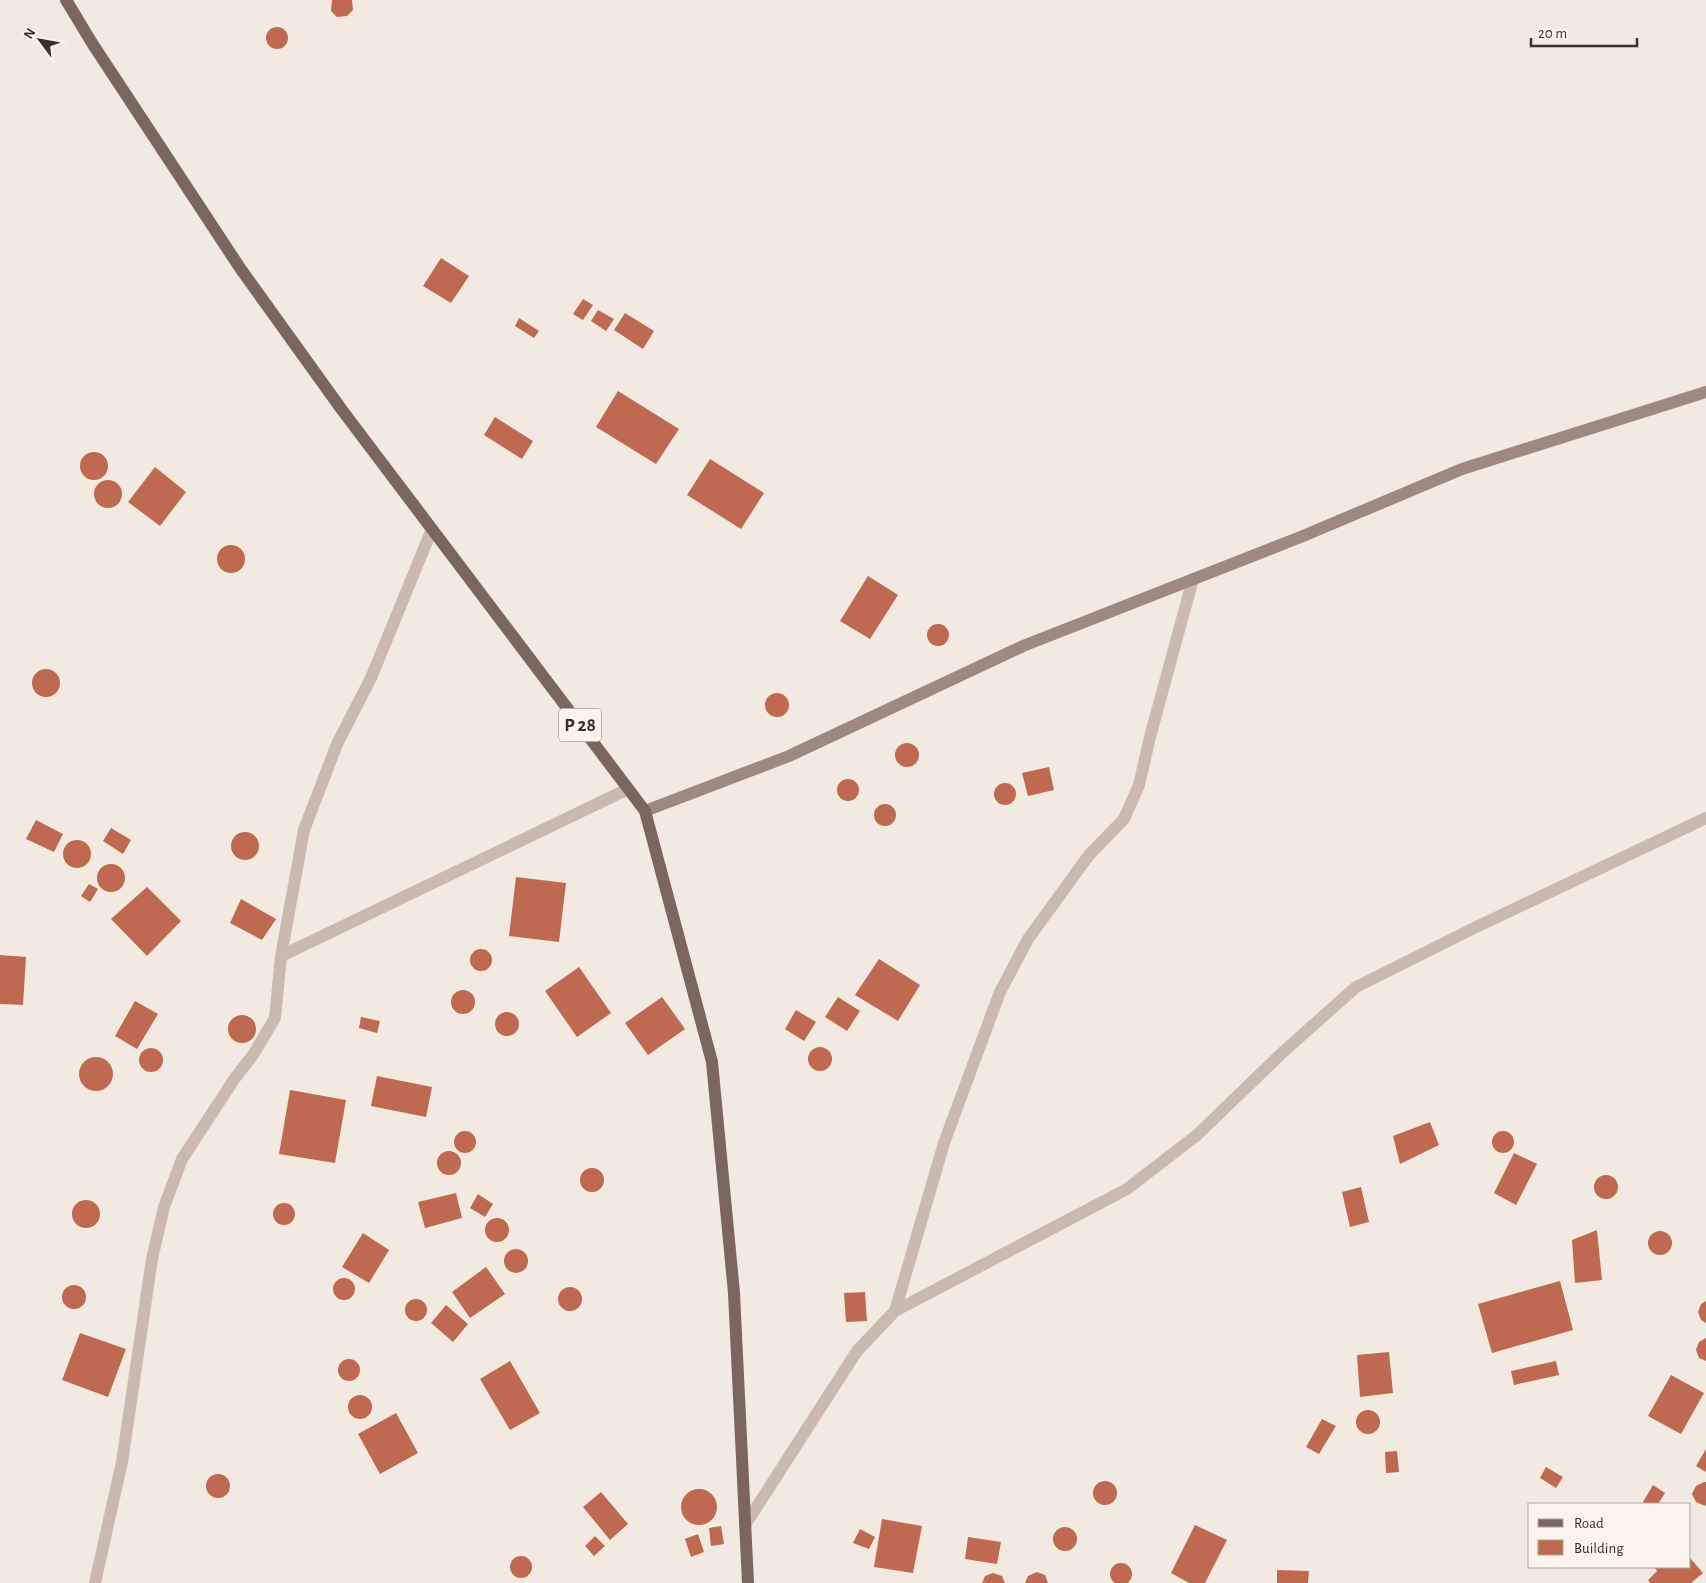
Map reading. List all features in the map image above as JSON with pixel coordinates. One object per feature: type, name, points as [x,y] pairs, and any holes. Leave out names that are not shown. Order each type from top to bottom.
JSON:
[{"type":"main road","name":"P 28","points":[[66,0],[92,44],[240,268],[342,410],[645,811],[712,1062],[734,1293],[748,1583]]},
{"type":"street","points":[[645,811],[789,756],[1023,646],[1303,536],[1462,469],[1706,392]]},
{"type":"street","points":[[96,1583],[122,1462],[152,1259],[164,1207],[182,1159],[235,1078],[253,1056],[275,1018],[281,956],[304,830],[337,744],[371,678],[432,529]]},
{"type":"street","points":[[895,1311],[944,1143],[1000,992],[1034,932],[1089,854],[1124,819],[1139,785],[1150,736],[1193,579]]},
{"type":"street","points":[[281,956],[628,789]]},
{"type":"street","points":[[745,1525],[857,1351],[895,1311],[1127,1189],[1197,1135],[1282,1053],[1356,987],[1472,929],[1706,818]]},
{"type":"building","points":[[332,0],[352,0],[353,10],[347,16],[337,17],[331,11]]},
{"type":"building","points":[[273,27],[281,27],[288,34],[288,42],[281,49],[273,49],[266,42],[266,34]]},
{"type":"building","points":[[441,258],[469,276],[451,303],[423,286]]},
{"type":"building","points":[[583,299],[593,305],[583,320],[573,314]]},
{"type":"building","points":[[598,310],[614,319],[606,331],[591,321]]},
{"type":"building","points":[[625,313],[654,331],[643,349],[614,330]]},
{"type":"building","points":[[519,318],[539,331],[534,338],[515,326]]},
{"type":"building","points":[[618,391],[679,429],[656,464],[596,427]]},
{"type":"building","points":[[495,417],[533,441],[522,459],[484,435]]},
{"type":"building","points":[[94,452],[104,456],[108,466],[104,476],[94,480],[84,476],[80,466],[84,456]]},
{"type":"building","points":[[710,459],[764,493],[741,529],[687,495]]},
{"type":"building","points":[[155,467],[186,492],[160,526],[128,502]]},
{"type":"building","points":[[108,480],[118,484],[122,494],[118,504],[108,508],[98,504],[94,494],[98,484]]},
{"type":"building","points":[[231,545],[241,549],[245,559],[241,569],[231,573],[221,569],[217,559],[221,549]]},
{"type":"building","points":[[868,576],[898,595],[870,639],[840,621]]},
{"type":"building","points":[[934,624],[942,624],[949,631],[949,639],[942,646],[934,646],[927,639],[927,631]]},
{"type":"building","points":[[46,669],[56,673],[60,683],[56,693],[46,697],[36,693],[32,683],[36,673]]},
{"type":"building","points":[[777,693],[785,697],[789,705],[785,713],[777,717],[769,713],[765,705],[769,697]]},
{"type":"building","points":[[907,743],[915,747],[919,755],[915,763],[907,767],[899,763],[895,755],[899,747]]},
{"type":"building","points":[[1049,767],[1054,790],[1028,796],[1022,773]]},
{"type":"building","points":[[844,779],[852,779],[859,786],[859,794],[852,801],[844,801],[837,794],[837,786]]},
{"type":"building","points":[[1001,783],[1009,783],[1016,790],[1016,798],[1009,805],[1001,805],[994,798],[994,790]]},
{"type":"building","points":[[881,804],[889,804],[896,811],[896,819],[889,826],[881,826],[874,819],[874,811]]},
{"type":"building","points":[[36,820],[63,834],[54,852],[26,839]]},
{"type":"building","points":[[111,828],[131,840],[123,854],[103,841]]},
{"type":"building","points":[[245,832],[255,836],[259,846],[255,856],[245,860],[235,856],[231,846],[235,836]]},
{"type":"building","points":[[77,840],[87,844],[91,854],[87,864],[77,868],[67,864],[63,854],[67,844]]},
{"type":"building","points":[[111,864],[121,868],[125,878],[121,888],[111,892],[101,888],[97,878],[101,868]]},
{"type":"building","points":[[516,877],[566,883],[559,942],[509,936]]},
{"type":"building","points":[[89,884],[98,889],[90,902],[81,896]]},
{"type":"building","points":[[147,887],[181,921],[147,956],[111,919]]},
{"type":"building","points":[[241,899],[276,919],[262,940],[230,923]]},
{"type":"building","points":[[477,949],[485,949],[492,956],[492,964],[485,971],[477,971],[470,964],[470,956]]},
{"type":"building","points":[[0,955],[26,957],[23,1005],[0,1004]]},
{"type":"building","points":[[879,959],[920,985],[898,1021],[855,995]]},
{"type":"building","points":[[579,967],[611,1013],[577,1037],[545,991]]},
{"type":"building","points":[[463,990],[471,994],[475,1002],[471,1010],[463,1014],[455,1010],[451,1002],[455,994]]},
{"type":"building","points":[[662,997],[685,1029],[648,1055],[625,1023]]},
{"type":"building","points":[[838,997],[860,1011],[847,1031],[825,1017]]},
{"type":"building","points":[[135,1001],[158,1014],[137,1049],[115,1036]]},
{"type":"building","points":[[796,1010],[816,1022],[804,1041],[785,1029]]},
{"type":"building","points":[[507,1012],[515,1016],[519,1024],[515,1032],[507,1036],[499,1032],[495,1024],[499,1016]]},
{"type":"building","points":[[242,1015],[252,1019],[256,1029],[252,1039],[242,1043],[232,1039],[228,1029],[232,1019]]},
{"type":"building","points":[[361,1017],[380,1021],[377,1033],[359,1028]]},
{"type":"building","points":[[820,1047],[828,1051],[832,1059],[828,1067],[820,1071],[812,1067],[808,1059],[812,1051]]},
{"type":"building","points":[[151,1048],[159,1052],[163,1060],[159,1068],[151,1072],[143,1068],[139,1060],[143,1052]]},
{"type":"building","points":[[96,1057],[108,1062],[113,1074],[108,1086],[96,1091],[84,1086],[79,1074],[84,1062]]},
{"type":"building","points":[[377,1076],[432,1087],[426,1117],[371,1106]]},
{"type":"building","points":[[290,1090],[346,1100],[335,1163],[279,1154]]},
{"type":"building","points":[[1430,1122],[1439,1145],[1400,1164],[1393,1136]]},
{"type":"building","points":[[461,1131],[469,1131],[476,1138],[476,1146],[469,1153],[461,1153],[454,1146],[454,1138]]},
{"type":"building","points":[[1499,1131],[1507,1131],[1514,1138],[1514,1146],[1507,1153],[1499,1153],[1492,1146],[1492,1138]]},
{"type":"building","points":[[449,1151],[457,1155],[461,1163],[457,1171],[449,1175],[441,1171],[437,1163],[441,1155]]},
{"type":"building","points":[[1514,1153],[1537,1164],[1516,1205],[1494,1193]]},
{"type":"building","points":[[592,1168],[600,1172],[604,1180],[600,1188],[592,1192],[584,1188],[580,1180],[584,1172]]},
{"type":"building","points":[[1606,1175],[1614,1179],[1618,1187],[1614,1195],[1606,1199],[1598,1195],[1594,1187],[1598,1179]]},
{"type":"building","points":[[1361,1187],[1369,1222],[1350,1227],[1342,1192]]},
{"type":"building","points":[[456,1193],[462,1218],[425,1228],[418,1202]]},
{"type":"building","points":[[478,1194],[493,1204],[485,1217],[470,1208]]},
{"type":"building","points":[[86,1200],[96,1204],[100,1214],[96,1224],[86,1228],[76,1224],[72,1214],[76,1204]]},
{"type":"building","points":[[280,1203],[288,1203],[295,1210],[295,1218],[288,1225],[280,1225],[273,1218],[273,1210]]},
{"type":"building","points":[[497,1218],[505,1222],[509,1230],[505,1238],[497,1242],[489,1238],[485,1230],[489,1222]]},
{"type":"building","points":[[1597,1230],[1602,1280],[1575,1283],[1572,1240]]},
{"type":"building","points":[[1660,1231],[1668,1235],[1672,1243],[1668,1251],[1660,1255],[1652,1251],[1648,1243],[1652,1235]]},
{"type":"building","points":[[363,1233],[389,1250],[369,1283],[342,1267]]},
{"type":"building","points":[[516,1249],[524,1253],[528,1261],[524,1269],[516,1273],[508,1269],[504,1261],[508,1253]]},
{"type":"building","points":[[486,1267],[505,1294],[470,1318],[452,1292]]},
{"type":"building","points":[[340,1278],[348,1278],[355,1285],[355,1293],[348,1300],[340,1300],[333,1293],[333,1285]]},
{"type":"building","points":[[1560,1281],[1573,1330],[1492,1353],[1478,1304]]},
{"type":"building","points":[[74,1285],[82,1289],[86,1297],[82,1305],[74,1309],[66,1305],[62,1297],[66,1289]]},
{"type":"building","points":[[570,1287],[578,1291],[582,1299],[578,1307],[570,1311],[562,1307],[558,1299],[562,1291]]},
{"type":"building","points":[[865,1292],[867,1321],[846,1322],[844,1293]]},
{"type":"building","points":[[412,1299],[420,1299],[427,1306],[427,1314],[420,1321],[412,1321],[405,1314],[405,1306]]},
{"type":"building","points":[[1706,1301],[1706,1323],[1701,1320],[1698,1312],[1701,1304]]},
{"type":"building","points":[[446,1305],[468,1324],[453,1342],[431,1323]]},
{"type":"building","points":[[80,1333],[126,1349],[108,1397],[62,1380]]},
{"type":"building","points":[[1706,1338],[1706,1361],[1699,1358],[1696,1350],[1699,1342]]},
{"type":"building","points":[[1389,1352],[1393,1393],[1360,1397],[1357,1355]]},
{"type":"building","points":[[345,1359],[353,1359],[360,1366],[360,1374],[353,1381],[345,1381],[338,1374],[338,1366]]},
{"type":"building","points":[[510,1361],[540,1413],[510,1430],[480,1379]]},
{"type":"building","points":[[1556,1361],[1559,1375],[1514,1385],[1511,1371]]},
{"type":"building","points":[[1671,1375],[1704,1393],[1681,1434],[1648,1416]]},
{"type":"building","points":[[360,1395],[368,1399],[372,1407],[368,1415],[360,1419],[352,1415],[348,1407],[352,1399]]},
{"type":"building","points":[[1368,1410],[1376,1414],[1380,1422],[1376,1430],[1368,1434],[1360,1430],[1356,1422],[1360,1414]]},
{"type":"building","points":[[396,1413],[418,1453],[380,1474],[358,1434]]},
{"type":"building","points":[[1322,1419],[1336,1426],[1319,1454],[1306,1447]]},
{"type":"building","points":[[1706,1449],[1706,1472],[1696,1466]]},
{"type":"building","points":[[1397,1451],[1399,1472],[1386,1473],[1385,1452]]},
{"type":"building","points":[[1546,1467],[1563,1477],[1556,1488],[1540,1478]]},
{"type":"building","points":[[218,1474],[226,1478],[230,1486],[226,1494],[218,1498],[210,1494],[206,1486],[210,1478]]},
{"type":"building","points":[[1105,1481],[1113,1485],[1117,1493],[1113,1501],[1105,1505],[1097,1501],[1093,1493],[1097,1485]]},
{"type":"building","points":[[1706,1482],[1705,1506],[1696,1502],[1692,1494],[1696,1486]]},
{"type":"building","points":[[1653,1485],[1665,1493],[1659,1503],[1643,1502]]},
{"type":"building","points":[[699,1489],[706,1490],[712,1494],[716,1500],[716,1514],[712,1520],[706,1524],[699,1525],[692,1524],[686,1520],[682,1514],[681,1507],[682,1500],[686,1494],[692,1490]]},
{"type":"building","points":[[601,1492],[628,1524],[610,1540],[583,1507]]},
{"type":"building","points":[[882,1519],[922,1526],[913,1573],[874,1567]]},
{"type":"building","points":[[1195,1525],[1227,1540],[1205,1583],[1189,1583],[1171,1573]]},
{"type":"building","points":[[721,1526],[724,1544],[711,1546],[709,1528]]},
{"type":"building","points":[[1065,1527],[1073,1531],[1077,1539],[1073,1547],[1065,1551],[1057,1547],[1053,1539],[1057,1531]]},
{"type":"building","points":[[860,1529],[875,1537],[869,1549],[853,1543]]},
{"type":"building","points":[[698,1534],[704,1552],[691,1557],[685,1539]]},
{"type":"building","points":[[595,1536],[605,1546],[594,1556],[585,1546]]},
{"type":"building","points":[[968,1537],[1001,1542],[997,1564],[965,1559]]},
{"type":"building","points":[[517,1556],[525,1556],[532,1563],[532,1571],[525,1578],[517,1578],[510,1571],[510,1563]]},
{"type":"building","points":[[1691,1559],[1703,1573],[1691,1583],[1650,1583],[1648,1580],[1657,1571],[1655,1568],[1691,1568]]},
{"type":"building","points":[[1121,1563],[1129,1566],[1132,1574],[1129,1582],[1117,1584],[1113,1582],[1110,1574],[1113,1566]]},
{"type":"building","points":[[1277,1570],[1309,1571],[1308,1583],[1277,1583]]},
{"type":"building","points":[[1037,1572],[1045,1575],[1048,1583],[1025,1583],[1028,1576]]},
{"type":"building","points":[[993,1573],[1002,1576],[1005,1583],[982,1583],[985,1576]]}]
